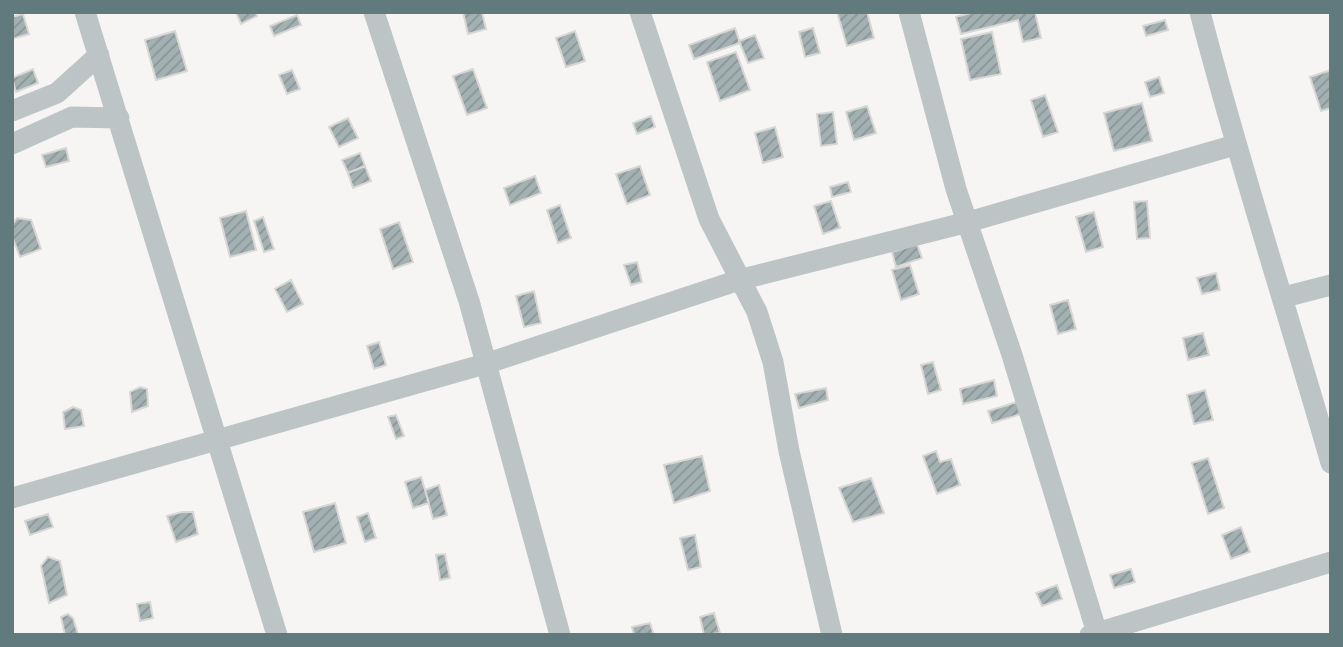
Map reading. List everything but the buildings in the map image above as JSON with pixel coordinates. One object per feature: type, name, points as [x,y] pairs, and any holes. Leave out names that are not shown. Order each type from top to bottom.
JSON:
[{"type":"street","points":[[85,12],[277,635]]},
{"type":"street","points":[[374,12],[469,301],[561,635]]},
{"type":"street","points":[[640,12],[709,219],[757,312],[773,362],[789,451],[832,635]]},
{"type":"street","points":[[909,12],[939,129],[1093,634],[1331,562]]},
{"type":"street","points":[[1200,12],[1234,145],[1284,297],[1331,463]]},
{"type":"street","points":[[12,111],[57,93],[99,55]]},
{"type":"street","points":[[12,144],[72,117],[118,118]]},
{"type":"street","points":[[12,498],[485,364],[739,280],[968,222],[1234,145]]},
{"type":"street","points":[[1284,297],[1331,285]]}]
